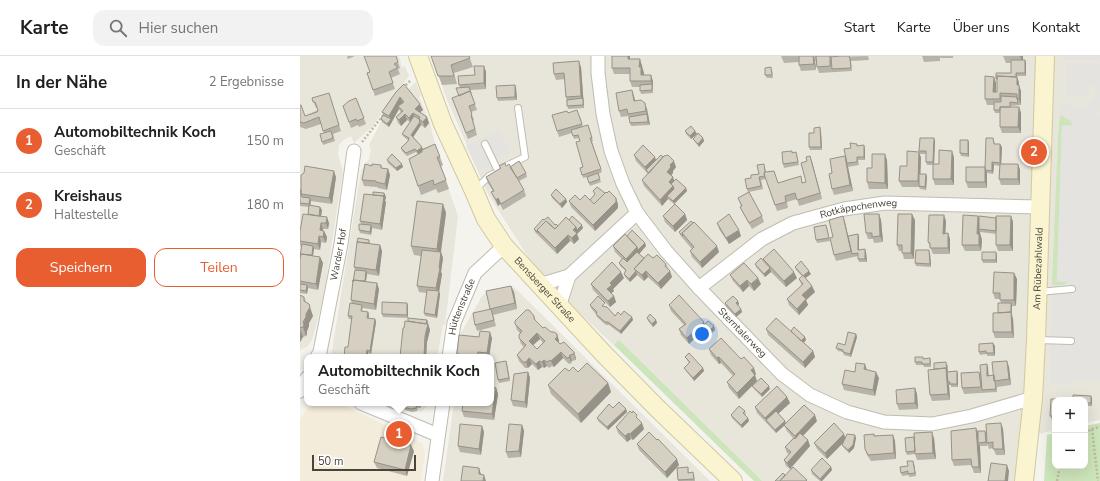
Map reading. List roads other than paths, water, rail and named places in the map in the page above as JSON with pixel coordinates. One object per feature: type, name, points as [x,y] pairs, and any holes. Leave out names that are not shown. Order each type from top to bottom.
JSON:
[{"type":"main road","name":"Am Rübezahlwald","points":[[1024,481],[1033,398],[1036,340],[1045,56]]},
{"type":"main road","name":"Bensberger Straße","points":[[421,63],[444,124],[486,219],[504,246],[559,307],[652,402],[733,481]]},
{"type":"street","name":"Sterntalerweg","points":[[598,56],[602,114],[611,151],[623,184],[637,214],[666,251],[699,288],[782,374],[810,395],[847,412],[884,422],[932,424],[972,416],[1033,398]]},
{"type":"street","name":"Warder Hof","points":[[319,354],[341,244],[354,151]]},
{"type":"street","name":"Rotkäppchenweg","points":[[699,288],[762,239],[793,223],[844,208],[885,203],[1040,207]]},
{"type":"street","points":[[539,285],[569,276],[637,214]]},
{"type":"street","name":"Hüttenstraße","points":[[449,354],[454,323],[475,273],[504,246]]},
{"type":"street","points":[[559,307],[569,276]]},
{"type":"street","points":[[368,406],[438,436]]},
{"type":"street","points":[[432,481],[443,406]]},
{"type":"lane","points":[[474,191],[489,176],[525,157],[518,108]]},
{"type":"lane","points":[[485,144],[498,171]]},
{"type":"lane","points":[[1037,292],[1072,289]]},
{"type":"lane","points":[[1036,340],[1071,341]]},
{"type":"place","name":"Kreishaus","points":[[1034,152]]},
{"type":"place","name":"Automobiltechnik Koch","points":[[399,434]]}]
